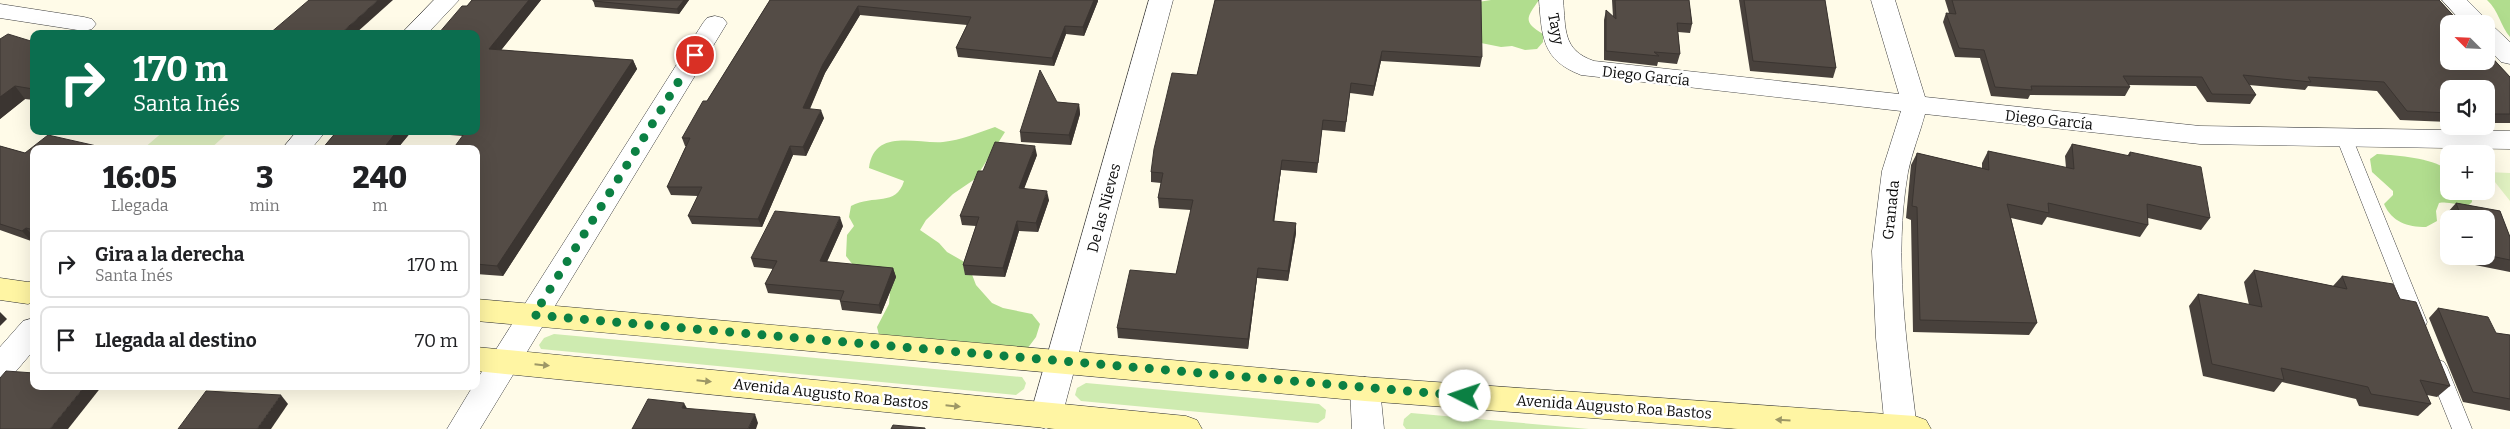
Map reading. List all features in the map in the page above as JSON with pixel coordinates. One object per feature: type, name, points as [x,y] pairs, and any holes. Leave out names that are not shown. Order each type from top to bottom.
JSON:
[{"type":"main road","points":[[0,289],[30,296]]},
{"type":"main road","name":"Avenida Augusto Roa Bastos","points":[[480,310],[1365,389],[1906,429]]},
{"type":"main road","name":"Avenida Augusto Roa Bastos","points":[[480,359],[1186,429]]},
{"type":"street","points":[[417,30],[447,0]]},
{"type":"street","name":"De las Nieves","points":[[1046,416],[1161,0]]},
{"type":"street","name":"Tayy","points":[[1551,0],[1556,42],[1562,55],[1574,64],[1590,70]]},
{"type":"street","points":[[1883,0],[1915,106]]},
{"type":"street","points":[[2454,0],[2469,15]]},
{"type":"street","points":[[0,11],[84,24]]},
{"type":"street","points":[[463,429],[715,23]]},
{"type":"street","points":[[2495,41],[2510,56]]},
{"type":"street","name":"Diego García","points":[[1590,70],[2200,135],[2510,140]]},
{"type":"street","name":"Granada","points":[[1906,429],[1891,338],[1886,251],[1895,171],[1915,106]]},
{"type":"street","points":[[299,145],[309,135]]},
{"type":"street","points":[[0,368],[30,334]]},
{"type":"street","points":[[1365,389],[1368,429]]},
{"type":"lane","points":[[2344,137],[2462,429]]},
{"type":"green space","points":[[1468,0],[1478,2],[1491,0],[1539,0],[1529,15],[1529,22],[1536,30],[1543,34],[1543,42],[1537,49],[1525,50],[1512,46],[1501,47],[1476,42]]},
{"type":"green space","points":[[2487,0],[2510,0],[2510,37],[2491,4]]},
{"type":"green space","points":[[995,127],[1005,132],[975,179],[953,194],[926,220],[920,230],[939,243],[947,252],[968,264],[976,285],[992,303],[1003,308],[1032,314],[1040,324],[1036,337],[1027,349],[880,339],[877,327],[889,304],[890,292],[853,265],[846,256],[847,235],[854,226],[849,217],[851,206],[890,197],[896,194],[904,181],[869,168],[873,155],[879,147],[887,143],[898,141],[950,141]]},
{"type":"green space","points":[[159,135],[226,135],[214,145],[148,145]]},
{"type":"green space","points":[[2377,154],[2432,162],[2440,166],[2440,200],[2472,200],[2472,202],[2469,205],[2439,203],[2436,211],[2437,221],[2426,227],[2413,226],[2401,222],[2391,215],[2384,204],[2393,195],[2393,191],[2372,172],[2370,159]]},
{"type":"green space","points":[[2495,172],[2510,173],[2510,201],[2495,182]]},
{"type":"green space","points":[[554,334],[1022,377],[1026,383],[1024,389],[1016,395],[541,349],[539,345],[544,338]]},
{"type":"green space","points":[[1086,383],[1319,404],[1326,410],[1325,418],[1318,423],[1081,401],[1075,395],[1077,388]]},
{"type":"green space","points":[[1411,413],[1589,429],[1406,429],[1403,425],[1404,419]]},
{"type":"building","points":[[309,0],[378,0],[344,30],[274,30]]},
{"type":"building","points":[[472,0],[529,0],[489,49],[633,60],[497,266],[480,264],[480,145],[456,145],[463,135],[480,135],[480,30],[441,30],[462,6],[467,6]]},
{"type":"building","points":[[593,0],[684,0],[677,9]]},
{"type":"building","points":[[770,0],[1094,0],[1083,27],[1065,26],[1052,58],[956,48],[971,17],[858,6],[823,64],[803,108],[821,110],[803,147],[790,146],[758,219],[688,216],[702,187],[667,187],[690,138],[682,138],[703,101],[707,101]]},
{"type":"building","points":[[1215,0],[1481,0],[1482,57],[1382,51],[1374,86],[1351,83],[1346,122],[1323,120],[1318,163],[1282,160],[1273,221],[1296,223],[1288,271],[1258,268],[1248,339],[1117,328],[1130,270],[1176,274],[1193,200],[1158,198],[1163,173],[1151,172],[1154,149],[1172,73],[1197,75]]},
{"type":"building","points":[[1615,0],[1689,0],[1692,24],[1677,23],[1680,54],[1654,52],[1659,56],[1606,51],[1606,10],[1616,19]]},
{"type":"building","points":[[1744,0],[1825,0],[1836,68],[1753,61]]},
{"type":"building","points":[[1952,0],[2439,0],[2453,15],[2440,15],[2440,70],[2495,70],[2495,61],[2510,77],[2510,114],[2495,114],[2495,80],[2440,80],[2440,113],[2407,111],[2384,82],[2308,77],[2311,82],[2243,75],[2256,95],[2212,94],[2202,77],[2123,76],[2130,87],[2031,86],[2032,90],[1995,87],[1984,50],[1959,48],[1946,13],[1956,14]]},
{"type":"building","points":[[8,34],[30,41],[30,88],[15,86],[0,97],[0,39]]},
{"type":"building","points":[[1040,70],[1057,102],[1079,104],[1069,135],[1020,132]]},
{"type":"building","points":[[48,135],[92,145],[35,145]]},
{"type":"building","points":[[334,135],[394,135],[386,145],[325,145]]},
{"type":"building","points":[[995,142],[1035,146],[1019,188],[1047,191],[1036,223],[1017,221],[1003,268],[963,265],[979,217],[960,216],[978,171],[983,171]]},
{"type":"building","points":[[2072,144],[2130,156],[2130,152],[2201,167],[2210,218],[2147,204],[2148,225],[2048,203],[2049,213],[2007,204],[2037,323],[1920,320],[1917,207],[1912,206],[1917,153],[1989,170],[1988,151],[2074,169]]},
{"type":"building","points":[[0,146],[25,153],[30,149],[30,229],[26,228],[22,231],[0,224]]},
{"type":"building","points":[[2456,203],[2494,210],[2459,210]]},
{"type":"building","points":[[2495,210],[2500,211],[2510,237],[2510,260],[2495,257]]},
{"type":"building","points":[[775,211],[840,217],[820,261],[893,268],[879,305],[840,301],[844,291],[765,284],[777,261],[751,258]]},
{"type":"building","points":[[2254,270],[2347,289],[2342,276],[2393,284],[2400,299],[2416,302],[2450,386],[2420,380],[2431,404],[2371,394],[2368,387],[2281,368],[2284,380],[2212,364],[2198,294],[2262,307]]},
{"type":"building","points":[[2438,308],[2488,317],[2496,333],[2510,335],[2510,399],[2473,392]]},
{"type":"building","points":[[6,371],[30,373],[30,390],[82,390],[50,429],[0,429],[0,378]]},
{"type":"building","points":[[206,391],[281,395],[257,429],[178,429]]},
{"type":"building","points":[[648,399],[684,403],[682,408],[755,414],[748,429],[632,429]]},
{"type":"building","points":[[893,425],[925,428],[925,429],[891,429]]},
{"type":"route","points":[[695,55],[534,315],[1365,389],[1465,396]]}]
